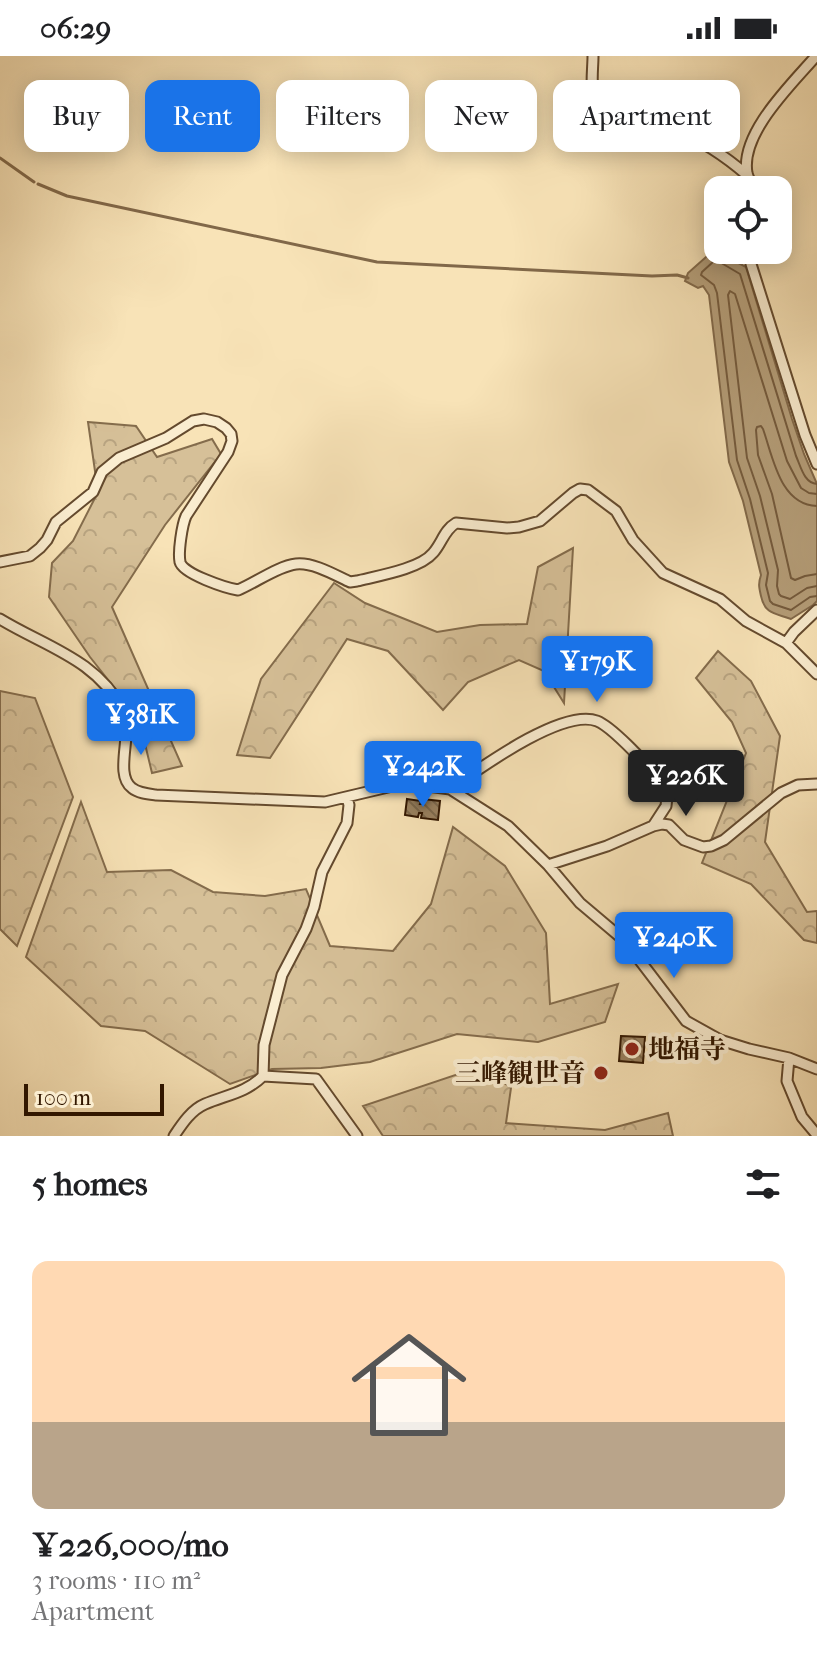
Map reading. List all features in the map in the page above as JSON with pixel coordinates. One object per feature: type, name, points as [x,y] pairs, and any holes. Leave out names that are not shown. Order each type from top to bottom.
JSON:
[{"type":"street","points":[[593,56],[594,98],[612,118],[676,130],[722,154],[747,175]]},
{"type":"street","points":[[747,175],[751,142],[763,118],[816,56]]},
{"type":"street","points":[[751,264],[817,464]]},
{"type":"street","points":[[0,562],[30,556],[40,548],[56,522],[93,492],[102,472],[119,458],[166,438],[193,421],[204,419],[226,428],[232,441],[182,524],[180,562],[183,567],[215,584],[238,590],[298,564],[350,582],[357,581],[420,562],[432,555],[456,523],[519,527],[540,521],[580,489],[588,490],[616,511],[633,540],[663,573],[720,599],[746,621],[786,643],[817,674]]},
{"type":"street","points":[[786,643],[817,610]]},
{"type":"street","points":[[0,619],[90,669],[102,683],[125,715],[124,774],[133,789],[156,795],[325,802],[405,783],[450,789],[508,826],[548,865],[580,903],[625,941],[686,1021],[720,1040],[789,1058],[817,1069]]},
{"type":"street","points":[[450,789],[491,761],[567,721],[597,721],[611,730],[668,788],[666,806],[653,826]]},
{"type":"street","points":[[548,865],[607,846],[653,826],[669,825],[684,840],[703,847],[711,846],[724,840],[781,793],[798,785],[817,784]]},
{"type":"street","points":[[174,1136],[197,1109],[250,1088],[263,1076],[264,1045],[282,975],[306,929],[322,872],[347,823],[347,798]]},
{"type":"street","points":[[789,1058],[787,1081],[802,1117],[817,1135]]},
{"type":"street","points":[[263,1076],[316,1079],[357,1136]]},
{"type":"green space","points":[[88,422],[136,426],[157,457],[212,439],[221,454],[165,525],[112,607],[182,766],[152,773],[139,719],[90,657],[49,597],[52,563],[73,541],[98,492]]},
{"type":"green space","points":[[573,548],[564,703],[544,671],[519,660],[468,682],[443,710],[388,651],[347,639],[270,758],[237,755],[261,679],[334,583],[365,603],[437,632],[480,625],[527,624],[538,567]]},
{"type":"green space","points":[[718,651],[751,681],[780,736],[765,842],[807,912],[817,911],[817,943],[804,940],[751,884],[702,863],[746,753],[732,722],[696,678]]},
{"type":"green space","points":[[0,691],[35,698],[73,797],[17,946],[0,929]]},
{"type":"green space","points":[[81,802],[107,872],[171,870],[213,892],[265,896],[306,889],[330,946],[393,951],[431,904],[453,827],[505,866],[546,933],[550,1004],[618,984],[605,1022],[538,1042],[457,1034],[370,1062],[321,1068],[272,1069],[230,1084],[145,1031],[101,1026],[26,957]]},
{"type":"green space","points":[[482,1066],[511,1088],[506,1123],[605,1130],[668,1113],[673,1136],[383,1136],[363,1106]]},
{"type":"water","points":[[704,259],[704,264],[740,264],[746,267],[792,419],[817,484],[817,601],[791,619],[771,612],[763,602],[759,586],[761,575],[743,501],[729,462],[709,295],[703,286],[698,288],[685,281],[688,273]]},
{"type":"building","points":[[407,799],[421,801],[420,804],[423,804],[423,799],[440,801],[438,820],[421,818],[422,813],[418,817],[405,815]]},
{"type":"building","name":"地福寺","points":[[621,1036],[645,1037],[643,1063],[619,1061]]},
{"type":"waterway","points":[[0,158],[34,182]]},
{"type":"waterway","points":[[38,184],[67,196],[377,262],[677,275],[688,278]]},
{"type":"place","name":"地福寺","points":[[632,1049]]},
{"type":"place","name":"三峰観世音","points":[[601,1073]]}]
